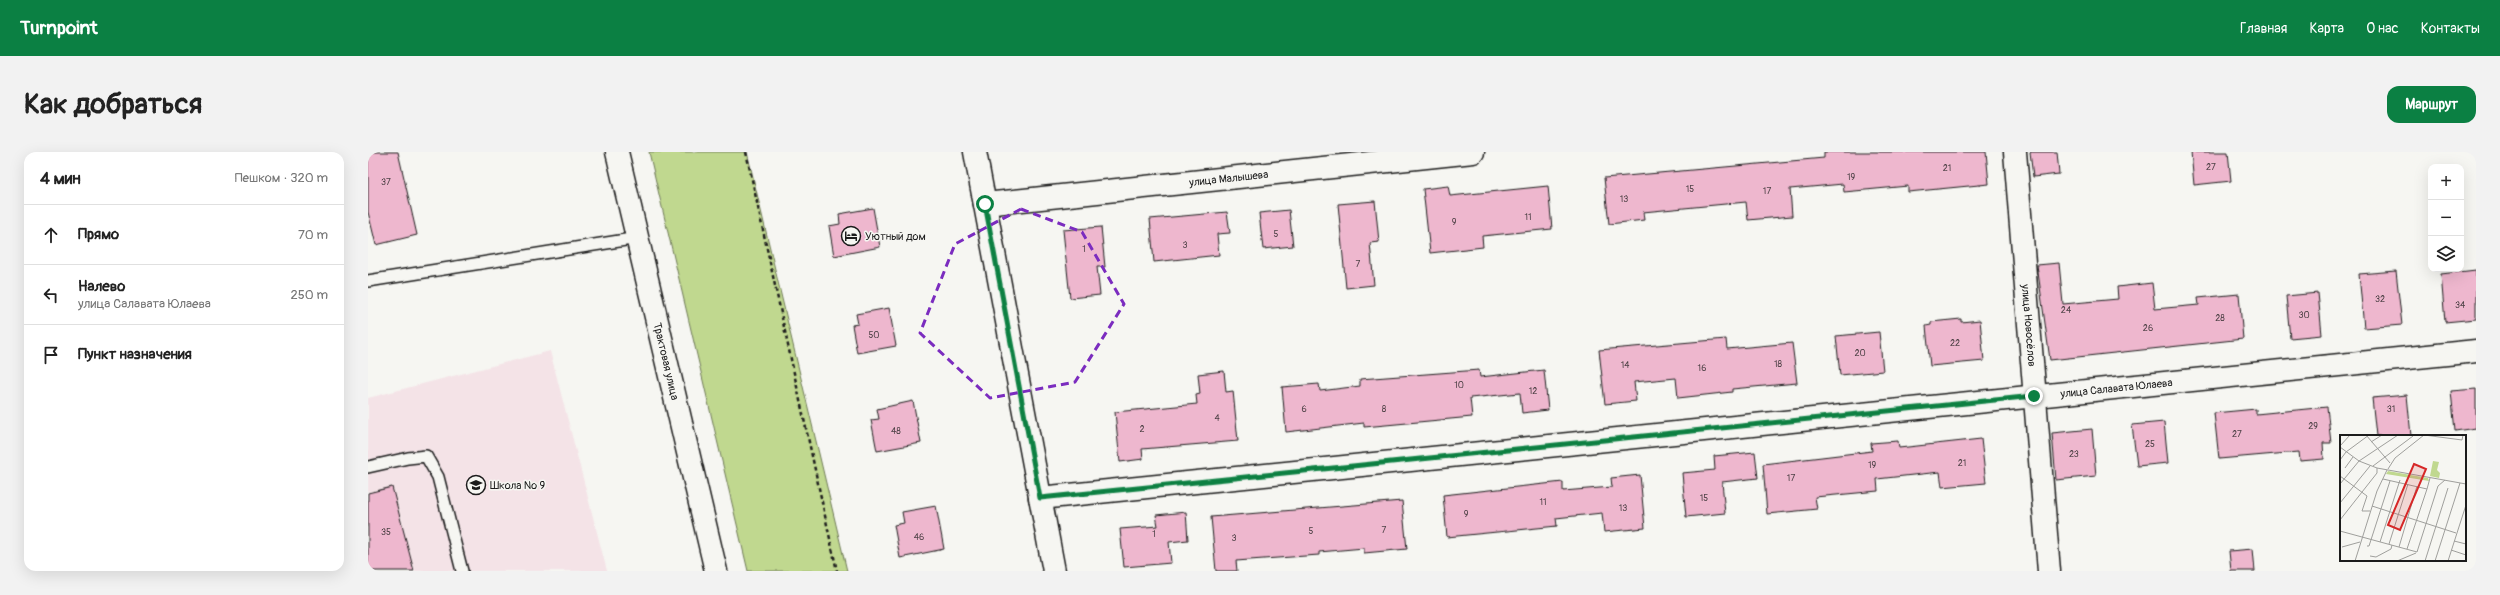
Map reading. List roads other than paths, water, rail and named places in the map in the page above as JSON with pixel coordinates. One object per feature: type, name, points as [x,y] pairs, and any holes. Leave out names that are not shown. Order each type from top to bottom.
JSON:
[{"type":"street","name":"Трактовая улица","points":[[617,152],[716,571]]},
{"type":"street","points":[[975,152],[1054,571]]},
{"type":"street","name":"улица Малышева","points":[[985,204],[1473,152]]},
{"type":"street","name":"улица Новосёлов","points":[[2015,152],[2049,571]]},
{"type":"street","name":"улица Салавата Юлаева","points":[[1040,498],[2476,351]]},
{"type":"lane","points":[[368,281],[638,238]]},
{"type":"lane","points":[[368,467],[408,458],[426,456],[438,477],[462,571]]},
{"type":"place","name":"Уютный дом","points":[[851,236]]},
{"type":"place","name":"Школа № 9","points":[[476,485]]}]
